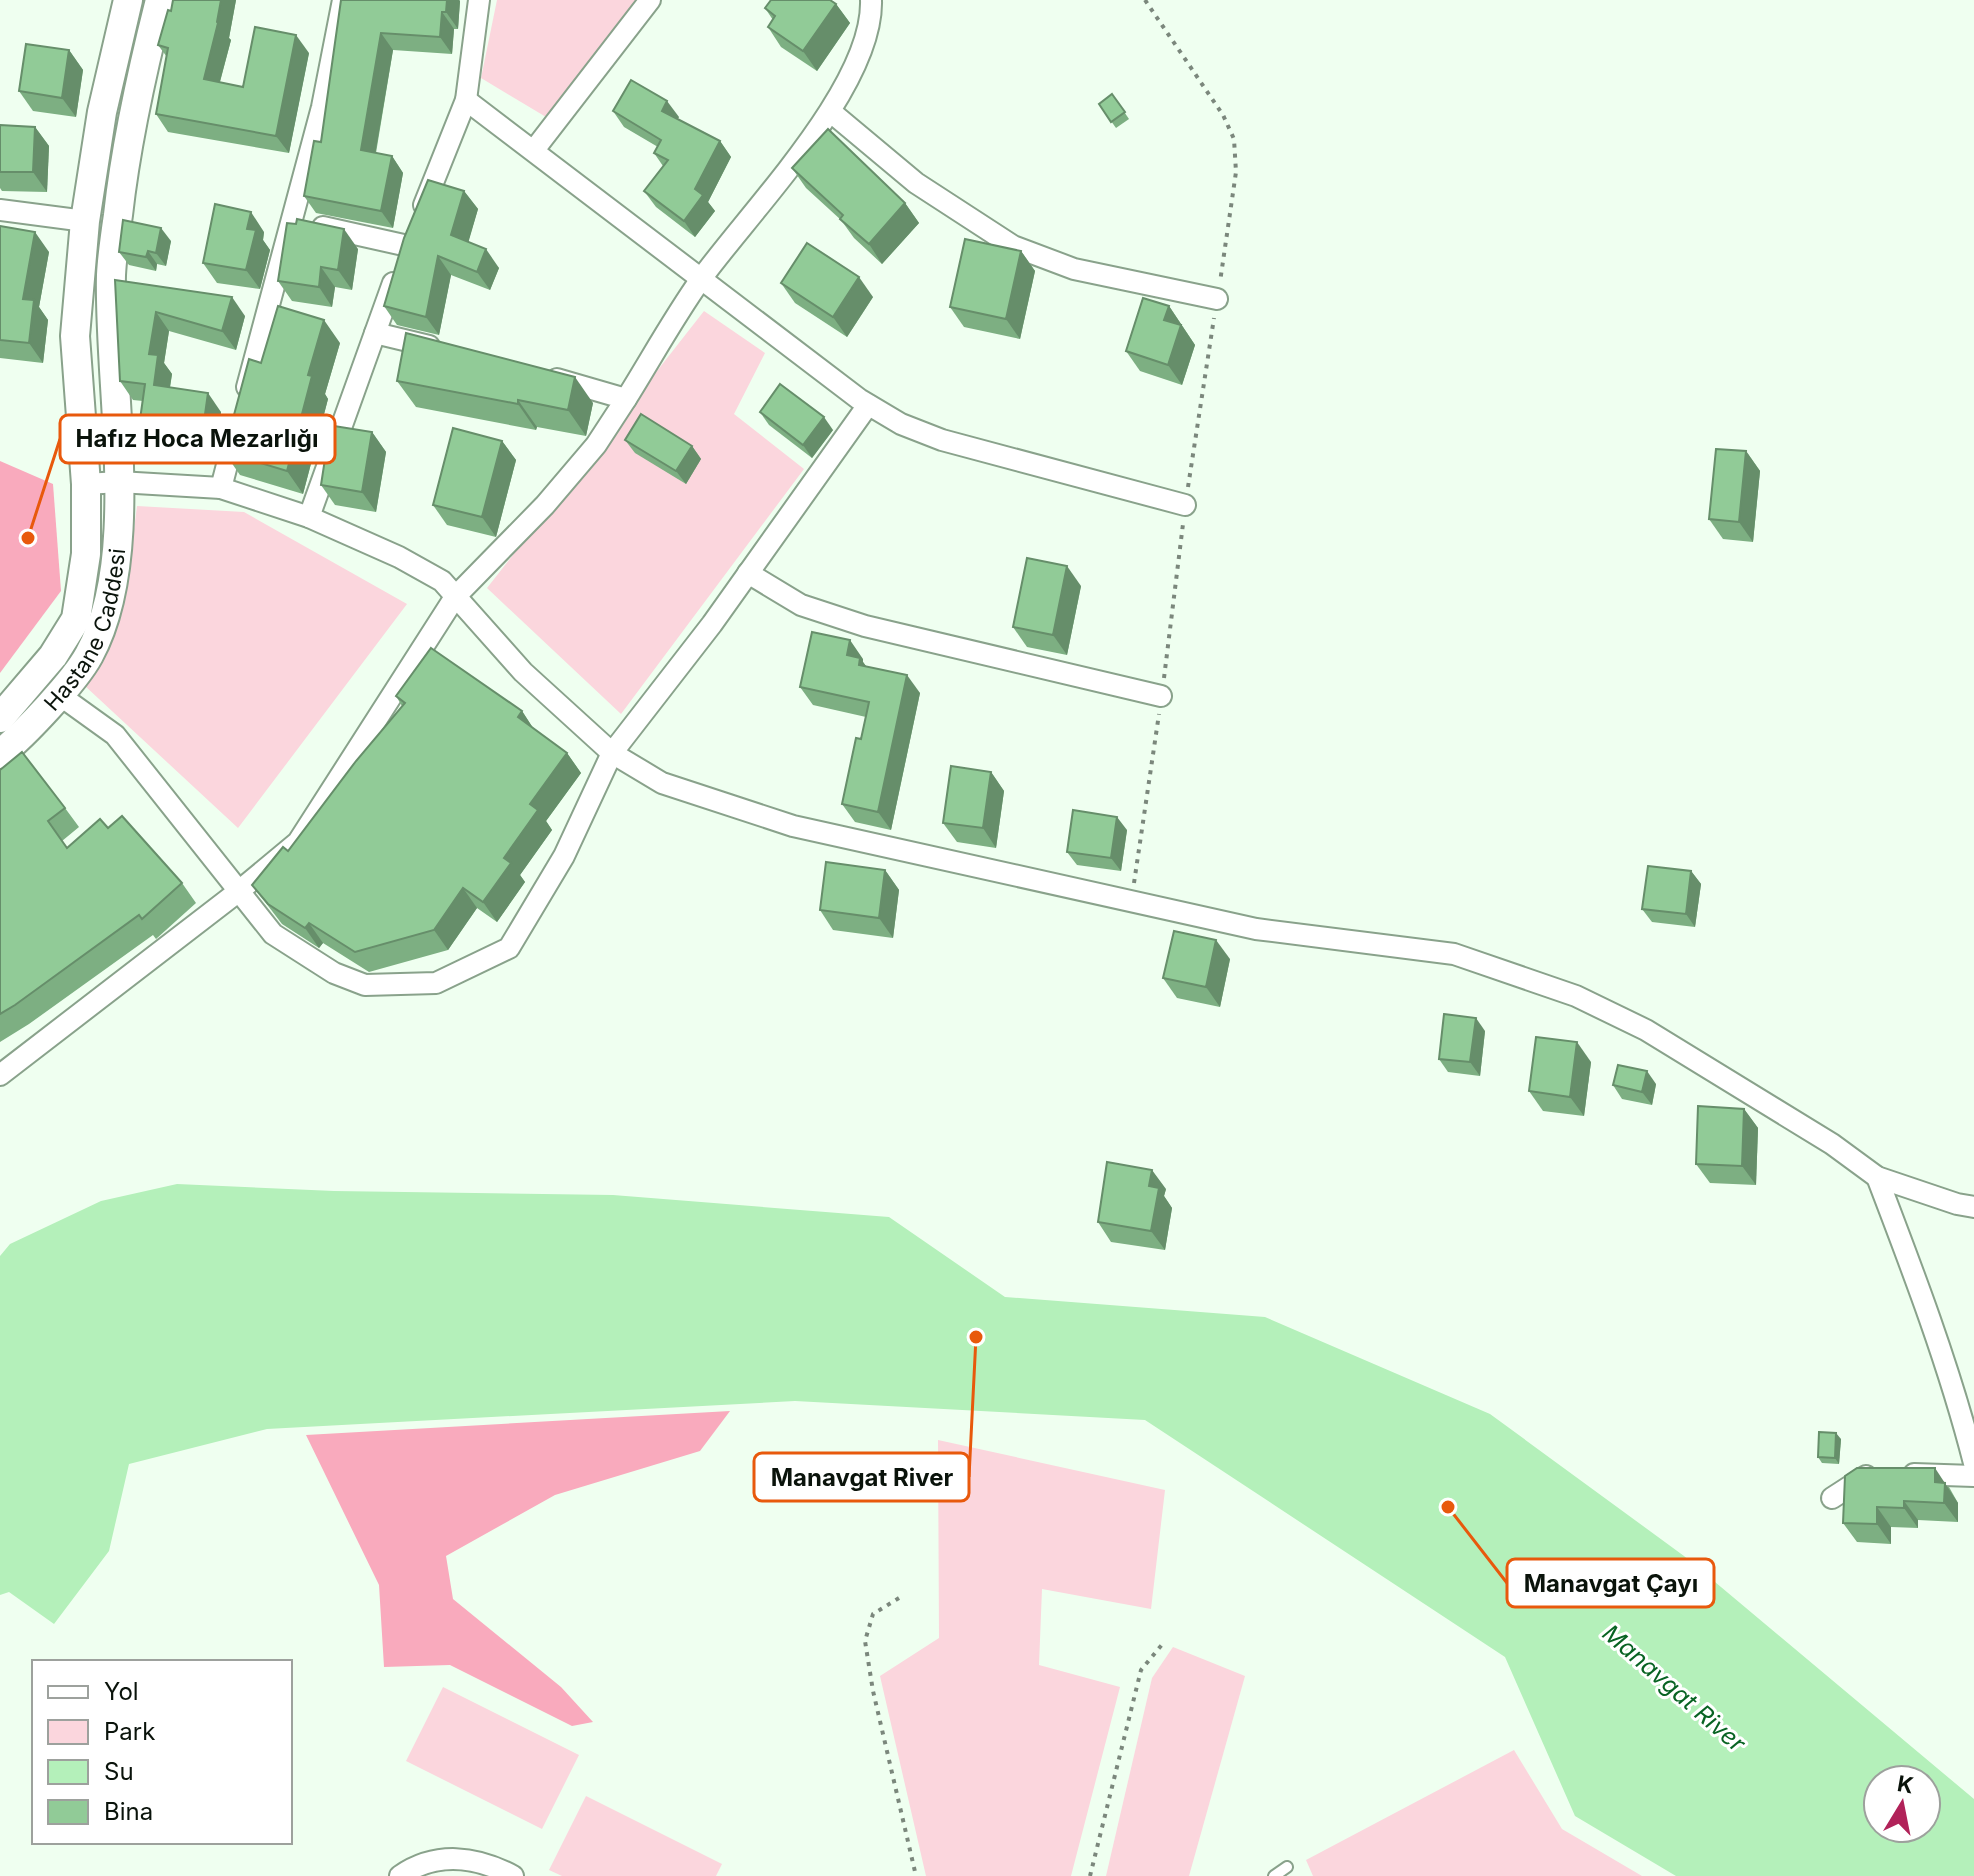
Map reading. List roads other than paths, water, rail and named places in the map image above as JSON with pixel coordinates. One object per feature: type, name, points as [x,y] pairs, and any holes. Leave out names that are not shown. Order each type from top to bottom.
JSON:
[{"type":"street","name":"Hastane Caddesi","points":[[0,718],[53,656],[76,619],[86,554],[86,484],[75,336],[85,221],[102,112],[128,0]]},
{"type":"street","name":"Hastane Caddesi","points":[[0,754],[58,694],[89,655],[106,611],[116,558],[119,482],[111,345],[111,272],[137,93],[160,0]]},
{"type":"street","points":[[221,488],[322,107],[343,0]]},
{"type":"street","points":[[309,517],[375,333],[466,100],[479,0]]},
{"type":"street","points":[[534,150],[650,0]]},
{"type":"street","points":[[0,1075],[298,842],[455,597],[545,505],[596,445],[700,281],[831,112],[864,44],[871,0]]},
{"type":"street","points":[[466,100],[700,281],[868,405],[901,424],[942,440],[1185,505]]},
{"type":"street","points":[[831,112],[916,183],[1013,246],[1074,269],[1217,299]]},
{"type":"street","points":[[0,210],[85,221]]},
{"type":"street","points":[[291,221],[414,232]]},
{"type":"street","points":[[375,333],[451,352]]},
{"type":"street","points":[[544,375],[626,399]]},
{"type":"street","points":[[58,694],[115,735],[273,934],[334,973],[365,985],[436,983],[509,948],[564,856],[612,753],[748,573],[868,405]]},
{"type":"street","points":[[86,484],[119,482],[221,488],[309,517],[399,557],[442,581],[523,672],[612,753],[662,783],[793,826],[1256,929],[1454,954],[1576,996],[1646,1030],[1832,1144],[1877,1177],[1974,1207]]},
{"type":"street","points":[[748,573],[801,605],[865,626],[1161,696]]},
{"type":"street","points":[[1877,1177],[1926,1307],[1961,1411],[1974,1463]]},
{"type":"street","points":[[1832,1498],[1867,1475],[1974,1476]]},
{"type":"street","points":[[400,1876],[440,1859],[469,1858],[513,1876]]},
{"type":"lane","points":[[1275,1876],[1287,1867]]},
{"type":"water","points":[[177,1184],[334,1191],[613,1195],[889,1217],[1005,1297],[1265,1317],[1490,1414],[1684,1556],[1932,1764],[1862,1764],[1862,1844],[1942,1844],[1942,1772],[1974,1799],[1974,1876],[1676,1876],[1575,1816],[1505,1657],[1145,1420],[795,1401],[267,1429],[129,1464],[109,1551],[54,1624],[9,1592],[0,1595],[0,1256],[10,1244],[101,1201]]},
{"type":"place","name":"Hafız Hoca Mezarlığı","points":[[28,538]]},
{"type":"place","name":"Manavgat River","points":[[976,1337]]},
{"type":"place","name":"Manavgat Çayı","points":[[1448,1507]]}]
